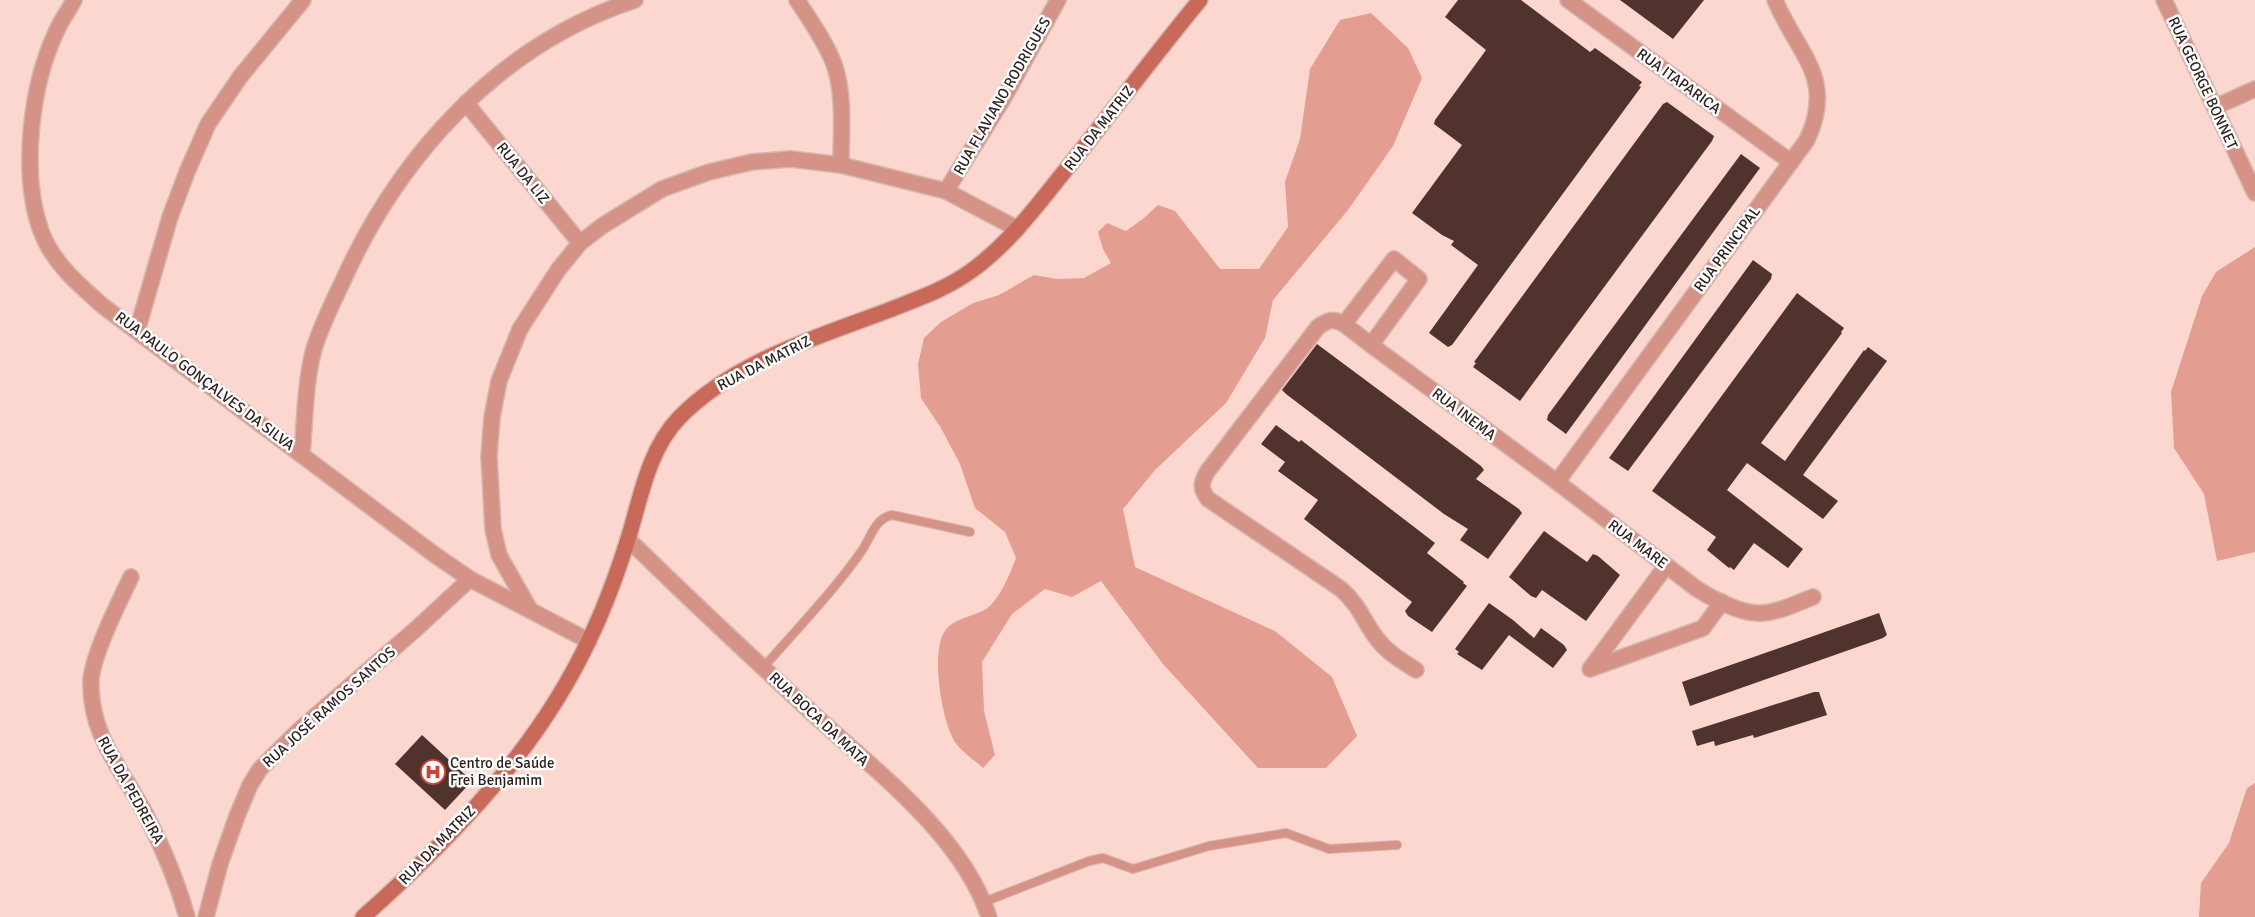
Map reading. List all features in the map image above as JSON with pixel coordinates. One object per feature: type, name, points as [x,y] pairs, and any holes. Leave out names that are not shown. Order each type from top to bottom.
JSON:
[{"type":"main road","name":"RUA DA MATRIZ","points":[[364,917],[445,840],[517,756],[567,684],[609,597],[650,465],[662,441],[676,420],[695,402],[722,382],[817,337],[947,286],[972,270],[1016,228],[1078,155],[1200,0]]},
{"type":"street","name":"RUA PAULO GONÇALVES DA SILVA","points":[[74,0],[57,30],[42,70],[34,107],[29,148],[32,190],[41,231],[56,259],[78,284],[137,331],[470,579],[529,608],[554,624],[589,641]]},
{"type":"street","points":[[137,331],[170,217],[208,124],[240,77],[303,0]]},
{"type":"street","points":[[302,454],[306,399],[314,349],[348,267],[394,187],[419,154],[466,103],[503,70],[539,44],[575,24],[634,0]]},
{"type":"street","points":[[797,0],[817,30],[834,65],[840,90],[841,165]]},
{"type":"street","name":"RUA FLAVIANO RODRIGUES","points":[[946,191],[999,107],[1058,0]]},
{"type":"street","name":"RUA ITAPARICA","points":[[1568,0],[1791,162]]},
{"type":"street","name":"RUA PRINCIPAL","points":[[1557,482],[1807,140],[1816,121],[1819,98],[1816,79],[1774,0]]},
{"type":"street","name":"RUA GEORGE BONNET","points":[[2164,0],[2255,193]]},
{"type":"street","points":[[2215,107],[2255,89]]},
{"type":"street","name":"RUA DA LIZ","points":[[466,103],[580,243]]},
{"type":"street","points":[[529,608],[499,555],[493,529],[489,456],[492,417],[499,380],[520,329],[558,270],[580,243],[602,226],[662,189],[709,172],[752,162],[790,159],[841,165],[946,191],[1016,228]]},
{"type":"street","points":[[1371,345],[1419,279],[1394,259],[1344,324],[1336,320],[1329,320],[1318,327],[1207,472],[1201,483],[1202,491],[1208,498],[1236,518],[1341,588],[1353,600],[1378,640],[1387,650],[1416,670]]},
{"type":"street","name":"RUA INEMA","points":[[1344,324],[1557,482]]},
{"type":"street","name":"RUA MARE","points":[[1557,482],[1697,589],[1722,602],[1753,613],[1763,613],[1813,597]]},
{"type":"street","name":"RUA BOCA DA MATA","points":[[628,539],[763,668],[911,803],[942,837],[965,870],[984,902],[989,917]]},
{"type":"street","points":[[1666,566],[1590,668],[1703,628],[1722,602]]},
{"type":"street","name":"RUA DA PEDREIRA","points":[[131,577],[98,654],[91,678],[92,709],[99,733],[163,848],[187,917]]},
{"type":"street","name":"RUA JOSÉ RAMOS SANTOS","points":[[206,917],[220,864],[237,816],[250,785],[260,769],[298,731],[416,629],[470,579]]},
{"type":"lane","points":[[763,668],[846,573],[863,549],[875,527],[884,517],[892,515],[970,532]]},
{"type":"lane","points":[[984,902],[1088,861],[1103,858],[1133,870],[1209,846],[1268,835],[1286,833],[1329,849],[1397,845]]},
{"type":"shaded area","points":[[1371,13],[1408,48],[1422,78],[1393,146],[1348,210],[1273,300],[1265,338],[1226,403],[1155,470],[1123,509],[1135,567],[1275,631],[1332,677],[1357,736],[1326,768],[1258,768],[1163,664],[1101,581],[1072,597],[1045,589],[1012,614],[982,662],[984,711],[995,755],[983,768],[961,749],[950,732],[942,704],[938,654],[941,641],[949,626],[991,605],[999,595],[1016,558],[1005,532],[975,508],[960,464],[941,428],[921,398],[918,364],[924,338],[941,322],[973,303],[999,295],[1034,275],[1057,279],[1084,278],[1111,263],[1103,249],[1098,232],[1107,223],[1126,231],[1158,205],[1175,211],[1220,269],[1259,269],[1288,227],[1285,182],[1300,139],[1310,69],[1340,20]]},
{"type":"shaded area","points":[[2255,247],[2255,552],[2217,561],[2204,494],[2174,448],[2171,392],[2202,296],[2216,272]]},
{"type":"shaded area","points":[[2255,783],[2255,917],[2199,917],[2201,883],[2229,843],[2247,788]]},
{"type":"building","points":[[1458,0],[1521,0],[1590,52],[1595,48],[1642,82],[1639,86],[1641,87],[1452,345],[1448,347],[1429,333],[1478,265],[1451,245],[1454,241],[1442,235],[1412,213],[1462,145],[1434,124],[1435,120],[1486,50],[1445,17]]},
{"type":"building","points":[[1620,0],[1704,0],[1673,39]]},
{"type":"building","points":[[1667,102],[1714,136],[1712,141],[1520,401],[1473,367],[1476,363],[1474,362],[1663,104]]},
{"type":"building","points":[[1741,154],[1760,168],[1566,434],[1547,420],[1548,415]]},
{"type":"building","points":[[1753,260],[1772,274],[1771,279],[1628,471],[1609,458]]},
{"type":"building","points":[[1797,293],[1844,328],[1761,443],[1785,461],[1864,350],[1868,347],[1887,361],[1803,475],[1838,501],[1823,519],[1747,463],[1727,490],[1803,549],[1788,568],[1754,543],[1734,570],[1707,550],[1716,537],[1652,491]]},
{"type":"building","points":[[1317,344],[1481,466],[1484,470],[1476,479],[1519,509],[1522,513],[1488,559],[1460,540],[1468,529],[1444,514],[1282,390]]},
{"type":"building","points":[[1276,425],[1299,442],[1301,440],[1435,543],[1427,553],[1467,586],[1432,632],[1408,616],[1405,611],[1412,602],[1304,519],[1318,500],[1278,471],[1285,462],[1261,444]]},
{"type":"building","points":[[1544,531],[1587,562],[1593,554],[1598,556],[1620,575],[1586,621],[1542,590],[1536,598],[1531,596],[1509,577]]},
{"type":"building","points":[[1489,603],[1534,638],[1541,628],[1564,645],[1567,650],[1553,668],[1509,635],[1482,670],[1457,654],[1459,652],[1455,649]]},
{"type":"building","points":[[1879,613],[1887,635],[1883,638],[1690,706],[1682,682]]},
{"type":"building","points":[[1819,692],[1827,715],[1754,738],[1753,735],[1715,746],[1714,741],[1697,746],[1692,731]]},
{"type":"building","name":"Centro de Saúde Frei Benjamim","points":[[422,735],[472,781],[445,810],[395,764]]},
{"type":"place","name":"Centro de Saúde Frei Benjamim","points":[[433,772]]}]
